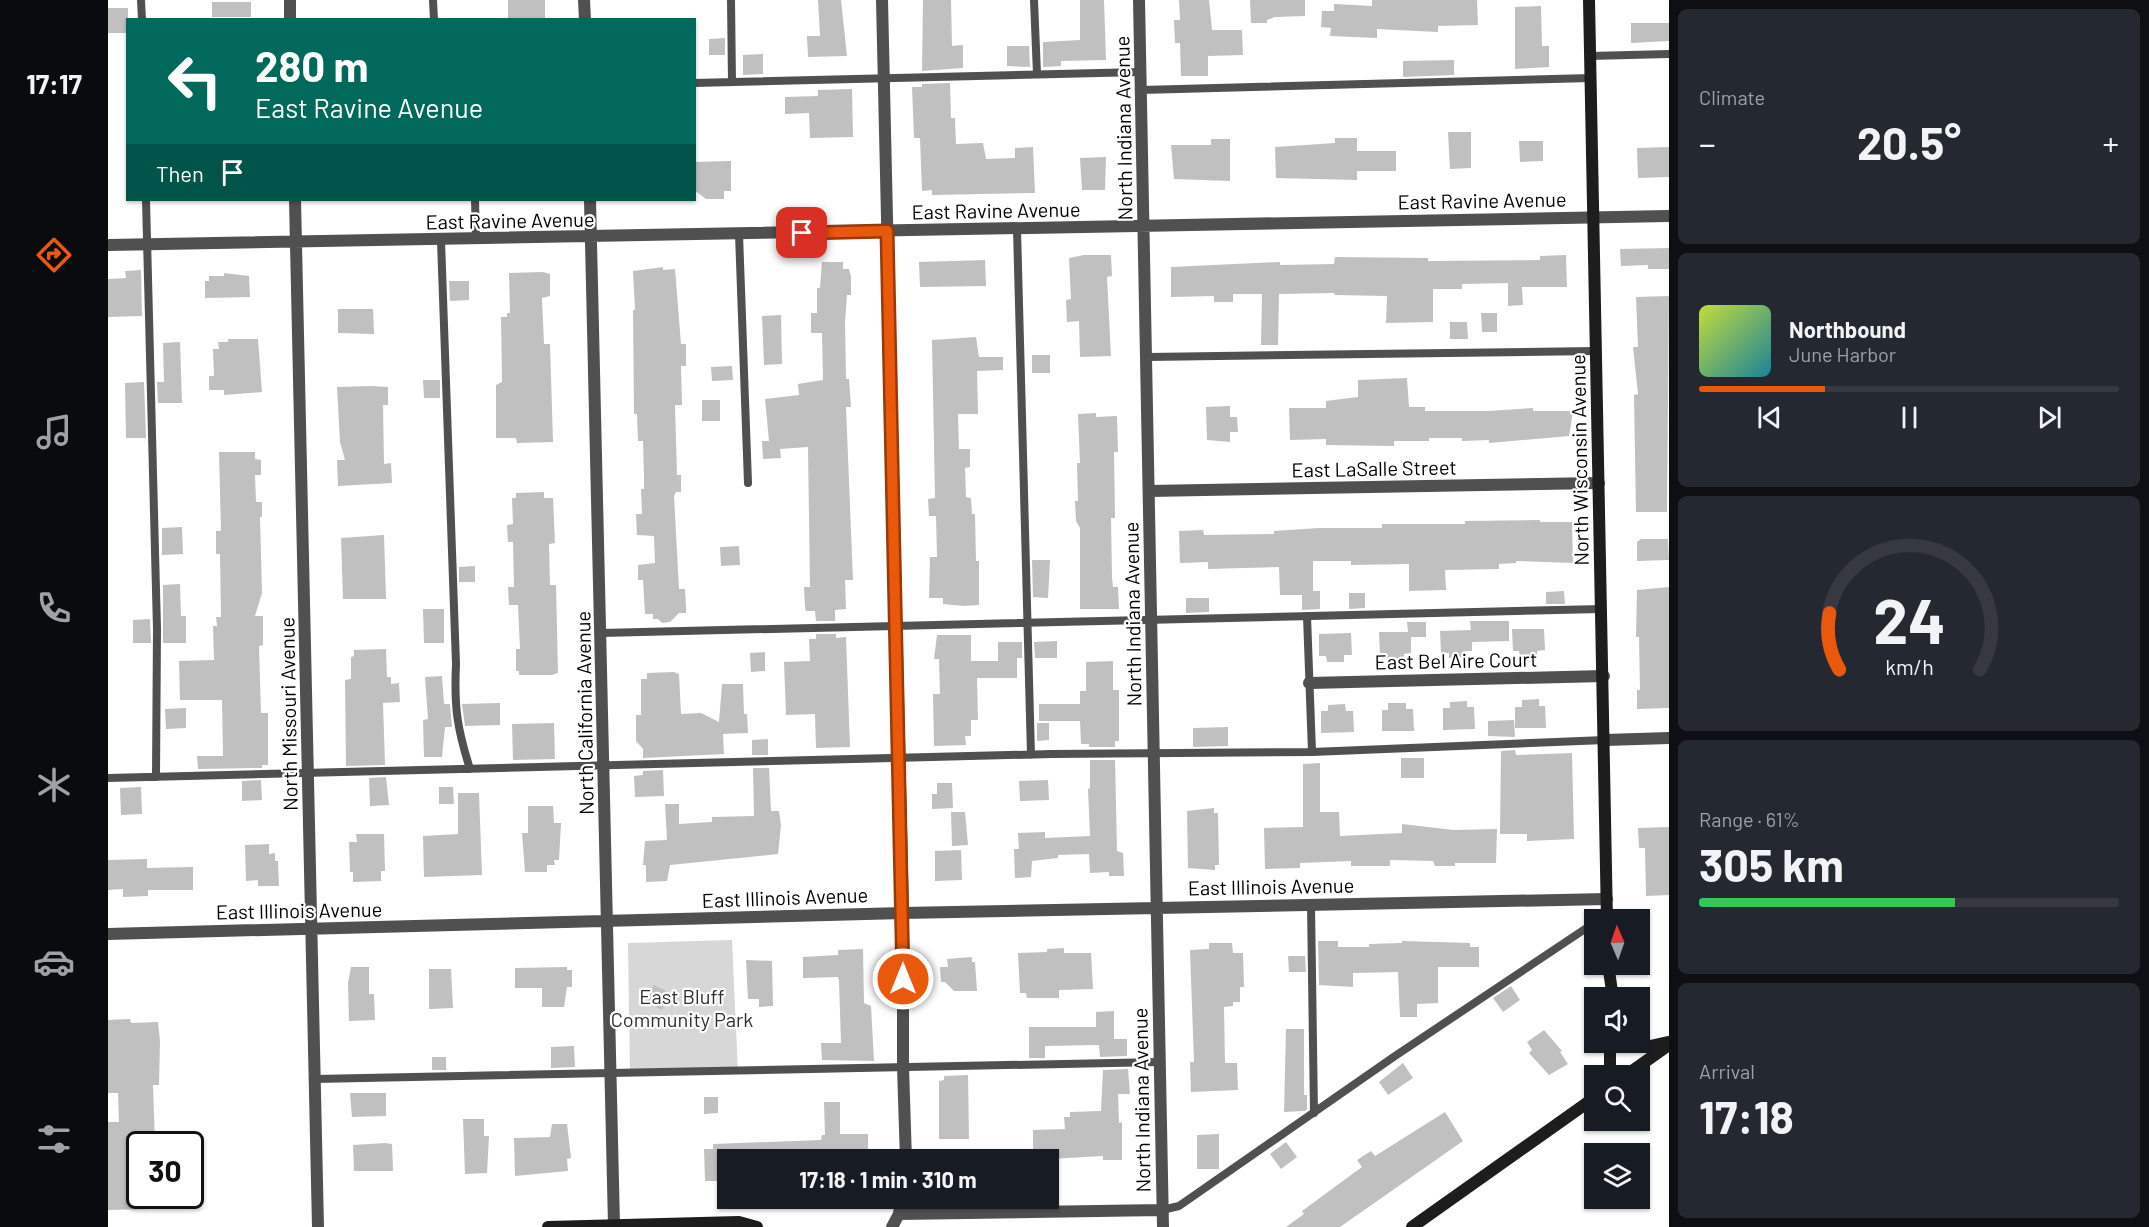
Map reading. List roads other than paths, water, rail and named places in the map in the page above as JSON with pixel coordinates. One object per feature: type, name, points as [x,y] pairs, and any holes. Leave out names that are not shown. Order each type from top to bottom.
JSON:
[{"type":"street","points":[[290,0],[290,18]]},
{"type":"street","points":[[584,0],[585,18]]},
{"type":"street","points":[[882,0],[900,759],[906,1149]]},
{"type":"street","name":"North Indiana Avenue","points":[[1139,0],[1163,1227]]},
{"type":"street","name":"North Wisconsin Avenue","points":[[1589,0],[1604,676],[1606,909]]},
{"type":"street","name":"North Missouri Avenue","points":[[295,201],[318,1227]]},
{"type":"street","name":"North California Avenue","points":[[590,201],[614,1225]]},
{"type":"street","name":"East Ravine Avenue","points":[[108,245],[592,238],[1669,216]]},
{"type":"street","name":"East LaSalle Street","points":[[1149,491],[1599,483]]},
{"type":"street","name":"East Bel Aire Court","points":[[1309,683],[1604,676]]},
{"type":"street","points":[[1605,740],[1669,738]]},
{"type":"street","name":"East Illinois Avenue","points":[[108,934],[1158,907],[1607,899]]},
{"type":"street","points":[[1650,1046],[1669,1043]]},
{"type":"street","points":[[1640,1065],[1669,1043]]},
{"type":"street","points":[[1412,1227],[1584,1105]]},
{"type":"street","points":[[892,1227],[900,1209]]},
{"type":"street","points":[[899,1214],[1162,1210]]},
{"type":"street","points":[[548,1227],[739,1222],[757,1227]]},
{"type":"lane","points":[[141,0],[142,18]]},
{"type":"lane","points":[[433,0],[434,18]]},
{"type":"lane","points":[[731,0],[732,82]]},
{"type":"lane","points":[[1034,0],[1037,74]]},
{"type":"lane","points":[[1590,56],[1669,54]]},
{"type":"lane","points":[[696,83],[1141,72]]},
{"type":"lane","points":[[1141,90],[1590,78]]},
{"type":"lane","points":[[146,201],[157,629],[156,777]]},
{"type":"lane","points":[[475,201],[476,240]]},
{"type":"lane","points":[[1017,229],[1021,317],[1025,622],[1031,755]]},
{"type":"lane","points":[[739,234],[748,483]]},
{"type":"lane","points":[[441,240],[456,664],[454,706],[457,727],[470,769]]},
{"type":"lane","points":[[1147,357],[1596,351]]},
{"type":"lane","points":[[601,633],[1151,618],[1602,609]]},
{"type":"lane","points":[[1307,616],[1312,752]]},
{"type":"lane","points":[[108,778],[1031,755],[1312,752],[1605,740]]},
{"type":"lane","points":[[1311,905],[1314,1113]]},
{"type":"lane","points":[[1162,1210],[1179,1206],[1395,1056],[1584,930]]},
{"type":"lane","points":[[315,1079],[1160,1062]]},
{"type":"park label","name":"East Bluff Community Park","points":[[682,1008]]}]
